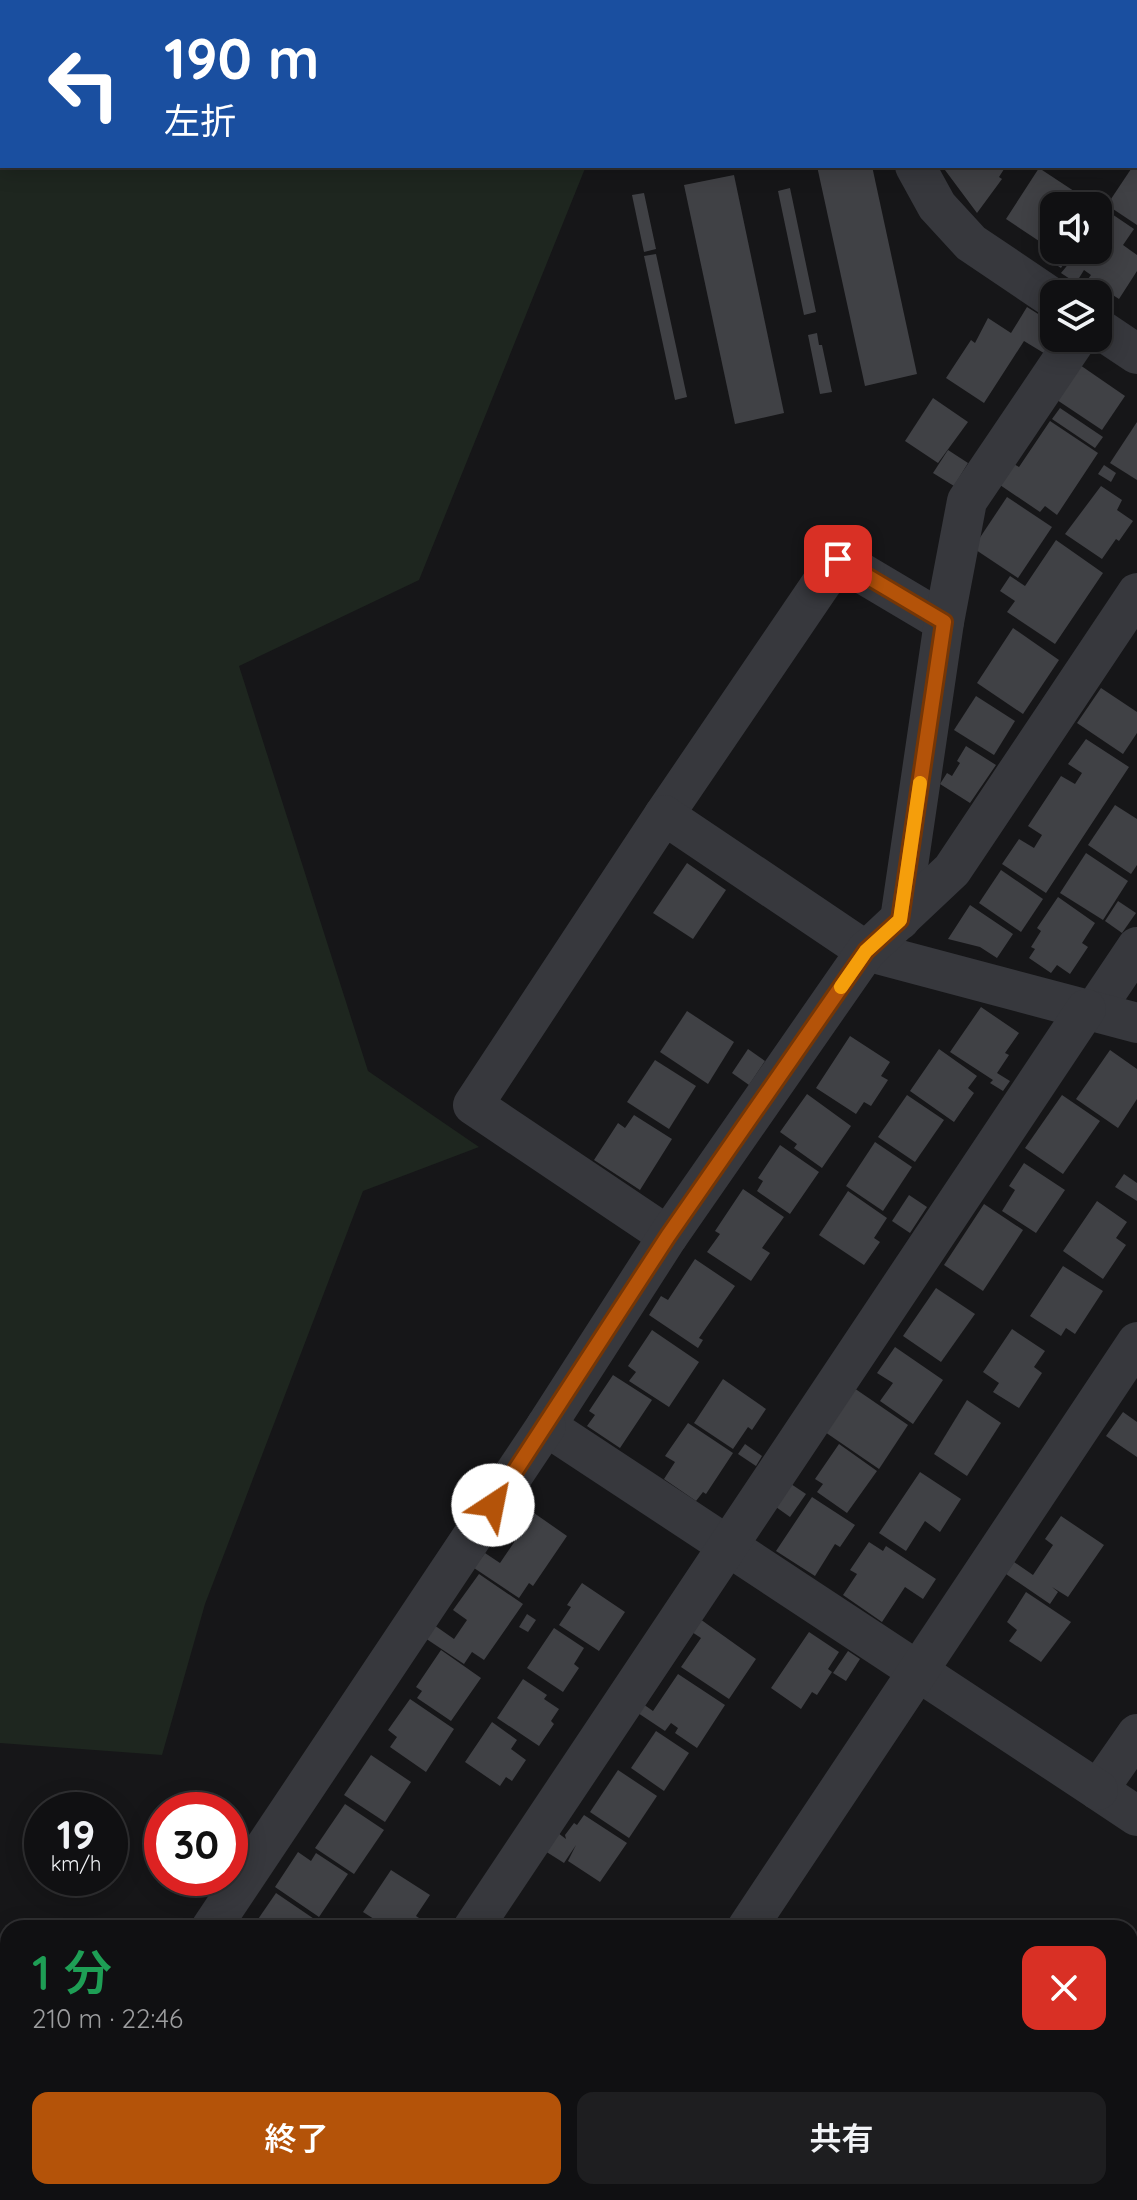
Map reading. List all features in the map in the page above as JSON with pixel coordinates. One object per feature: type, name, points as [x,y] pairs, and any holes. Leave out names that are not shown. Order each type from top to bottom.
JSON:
[{"type":"street","points":[[916,168],[937,206],[971,243],[1040,290]]},
{"type":"street","points":[[1112,337],[1137,354]]},
{"type":"street","points":[[900,920],[944,622],[967,501],[1068,352]]},
{"type":"street","points":[[668,1236],[473,1105],[838,559],[944,622]]},
{"type":"street","points":[[216,1920],[546,1426],[668,1236],[866,951],[952,870],[1137,593]]},
{"type":"street","points":[[664,815],[866,951],[1137,1023]]},
{"type":"street","points":[[478,1920],[1090,1010],[1137,947]]},
{"type":"street","points":[[752,1920],[1137,1342]]},
{"type":"street","points":[[546,1426],[1137,1816]]},
{"type":"street","points":[[1098,1790],[1137,1734]]},
{"type":"shaded area","points":[[0,168],[585,168],[419,580],[239,666],[368,1071],[479,1147],[363,1191],[205,1604],[162,1755],[0,1743]]},
{"type":"building","points":[[817,168],[872,168],[917,374],[865,386]]},
{"type":"building","points":[[943,168],[1005,168],[999,177],[1002,179],[977,213]]},
{"type":"building","points":[[1039,168],[1075,192],[1040,192],[1040,242],[1006,219]]},
{"type":"building","points":[[1132,168],[1137,168],[1137,225],[1112,208],[1112,198]]},
{"type":"building","points":[[734,175],[784,413],[735,424],[684,185]]},
{"type":"building","points":[[790,188],[816,312],[804,315],[778,191]]},
{"type":"building","points":[[644,193],[656,249],[644,252],[632,195]]},
{"type":"building","points":[[1112,214],[1134,229],[1123,245],[1137,255],[1137,271],[1119,299],[1112,294],[1112,280],[1090,280],[1091,275],[1084,270],[1078,280],[1072,280],[1061,273],[1068,264],[1112,264]]},
{"type":"building","points":[[656,254],[687,397],[675,400],[644,256]]},
{"type":"building","points":[[1027,307],[1040,315],[1040,351],[1024,341],[984,403],[946,378],[971,340],[975,343],[988,318],[1011,333]]},
{"type":"building","points":[[817,333],[832,392],[820,394],[808,335]]},
{"type":"building","points":[[1080,365],[1125,396],[1102,430],[1057,400]]},
{"type":"building","points":[[933,398],[968,422],[938,463],[905,441]]},
{"type":"building","points":[[1060,408],[1103,437],[1095,448],[1052,419]]},
{"type":"building","points":[[1050,421],[1098,453],[1057,515],[1045,506],[1040,512],[1000,485],[1014,464],[1019,467]]},
{"type":"building","points":[[1137,422],[1137,480],[1110,463]]},
{"type":"building","points":[[948,450],[968,463],[954,486],[933,473]]},
{"type":"building","points":[[1104,465],[1116,473],[1111,482],[1098,474]]},
{"type":"building","points":[[1101,486],[1122,500],[1117,510],[1133,521],[1102,559],[1065,534]]},
{"type":"building","points":[[1007,497],[1052,527],[1018,578],[973,548]]},
{"type":"building","points":[[1056,540],[1103,573],[1055,644],[1007,612],[1015,601],[1000,591],[1010,576],[1025,586]]},
{"type":"building","points":[[1013,628],[1059,660],[1023,714],[977,683]]},
{"type":"building","points":[[1101,688],[1137,712],[1137,733],[1123,754],[1077,723]]},
{"type":"building","points":[[976,696],[1015,721],[994,755],[954,730]]},
{"type":"building","points":[[1086,739],[1129,767],[1046,893],[1002,864],[1019,839],[1034,848],[1042,835],[1028,826],[1061,776],[1075,784],[1082,773],[1068,764]]},
{"type":"building","points":[[966,746],[996,765],[970,803],[940,784],[947,773],[952,776]]},
{"type":"building","points":[[1115,805],[1137,819],[1137,865],[1131,874],[1088,845]]},
{"type":"building","points":[[1086,853],[1128,881],[1103,920],[1060,893]]},
{"type":"building","points":[[687,863],[726,890],[693,939],[653,913]]},
{"type":"building","points":[[1001,870],[1043,899],[1021,932],[979,903]]},
{"type":"building","points":[[1058,897],[1095,923],[1082,943],[1088,947],[1070,974],[1057,965],[1051,973],[1029,958],[1035,949],[1031,947],[1041,931],[1037,928]]},
{"type":"building","points":[[1118,901],[1136,913],[1122,933],[1105,921]]},
{"type":"building","points":[[970,905],[1013,934],[997,958],[980,947],[948,939]]},
{"type":"building","points":[[981,1007],[1019,1033],[1005,1053],[1009,1055],[997,1073],[1010,1081],[1003,1091],[990,1083],[993,1080],[950,1052]]},
{"type":"building","points":[[687,1011],[734,1042],[708,1084],[660,1052]]},
{"type":"building","points":[[850,1036],[890,1062],[881,1076],[888,1080],[871,1106],[864,1102],[856,1114],[816,1088]]},
{"type":"building","points":[[748,1049],[765,1061],[749,1085],[732,1073]]},
{"type":"building","points":[[939,1049],[977,1076],[968,1088],[974,1093],[954,1122],[910,1091]]},
{"type":"building","points":[[1110,1050],[1137,1069],[1137,1099],[1118,1128],[1076,1099]]},
{"type":"building","points":[[655,1060],[696,1086],[669,1129],[627,1102]]},
{"type":"building","points":[[807,1094],[851,1126],[822,1168],[794,1148],[797,1144],[780,1132]]},
{"type":"building","points":[[907,1095],[944,1120],[915,1162],[878,1137]]},
{"type":"building","points":[[1062,1095],[1100,1121],[1063,1174],[1025,1148]]},
{"type":"building","points":[[634,1115],[672,1139],[640,1190],[594,1160],[618,1123],[625,1128]]},
{"type":"building","points":[[875,1142],[912,1167],[883,1211],[846,1186]]},
{"type":"building","points":[[780,1145],[819,1172],[790,1214],[757,1191],[763,1181],[758,1178]]},
{"type":"building","points":[[1024,1163],[1065,1190],[1036,1233],[1002,1211],[1015,1190],[1009,1186]]},
{"type":"building","points":[[1124,1174],[1137,1183],[1137,1201],[1115,1187]]},
{"type":"building","points":[[743,1189],[784,1217],[762,1248],[770,1253],[751,1281],[707,1252],[720,1234],[715,1231]]},
{"type":"building","points":[[848,1191],[887,1218],[874,1238],[880,1242],[864,1265],[819,1235]]},
{"type":"building","points":[[909,1195],[927,1207],[910,1233],[892,1221]]},
{"type":"building","points":[[1097,1201],[1127,1222],[1116,1238],[1126,1245],[1103,1279],[1063,1251]]},
{"type":"building","points":[[984,1204],[1023,1230],[983,1291],[944,1265]]},
{"type":"building","points":[[695,1259],[735,1286],[699,1338],[703,1340],[698,1348],[649,1315],[661,1296],[668,1300]]},
{"type":"building","points":[[1063,1266],[1103,1291],[1075,1334],[1066,1328],[1061,1336],[1030,1316]]},
{"type":"building","points":[[936,1288],[975,1314],[941,1362],[903,1336]]},
{"type":"building","points":[[1012,1329],[1045,1351],[1034,1367],[1042,1373],[1019,1408],[993,1392],[999,1383],[983,1372]]},
{"type":"building","points":[[652,1330],[699,1362],[669,1407],[629,1381],[636,1372],[628,1366]]},
{"type":"building","points":[[895,1347],[943,1380],[913,1424],[880,1401],[893,1383],[877,1373]]},
{"type":"building","points":[[613,1375],[652,1400],[620,1448],[587,1426],[595,1415],[589,1411]]},
{"type":"building","points":[[723,1379],[766,1409],[752,1430],[748,1427],[733,1449],[694,1423]]},
{"type":"building","points":[[854,1388],[908,1425],[879,1469],[825,1432]]},
{"type":"building","points":[[967,1400],[1001,1423],[967,1476],[934,1454]]},
{"type":"building","points":[[1123,1412],[1137,1422],[1137,1457],[1106,1436]]},
{"type":"building","points":[[688,1423],[733,1453],[706,1494],[703,1492],[696,1501],[664,1479],[675,1462],[665,1456]]},
{"type":"building","points":[[745,1444],[762,1456],[756,1466],[738,1454]]},
{"type":"building","points":[[839,1444],[877,1471],[847,1513],[817,1492],[823,1484],[815,1479]]},
{"type":"building","points":[[920,1472],[961,1499],[940,1532],[925,1521],[906,1551],[879,1533]]},
{"type":"building","points":[[791,1484],[806,1494],[790,1517],[776,1507]]},
{"type":"building","points":[[812,1497],[855,1525],[840,1547],[835,1544],[815,1576],[776,1551]]},
{"type":"building","points":[[534,1513],[567,1536],[533,1586],[529,1583],[519,1598],[474,1568],[485,1553],[500,1563]]},
{"type":"building","points":[[1061,1516],[1104,1545],[1068,1597],[1052,1587],[1058,1592],[1050,1604],[1006,1574],[1014,1562],[1033,1575],[1053,1545],[1045,1539]]},
{"type":"building","points":[[869,1542],[883,1551],[886,1546],[936,1579],[923,1599],[905,1587],[882,1622],[843,1595],[857,1574],[850,1570]]},
{"type":"building","points":[[479,1574],[523,1604],[484,1660],[472,1652],[464,1664],[425,1638],[434,1625],[454,1639],[467,1620],[453,1610]]},
{"type":"building","points":[[582,1583],[625,1612],[599,1651],[559,1625],[571,1607],[567,1605]]},
{"type":"building","points":[[1026,1592],[1071,1622],[1041,1662],[1009,1641],[1017,1630],[1007,1622]]},
{"type":"building","points":[[527,1614],[536,1620],[528,1632],[519,1627]]},
{"type":"building","points":[[700,1619],[756,1659],[729,1699],[681,1667],[701,1638],[692,1632]]},
{"type":"building","points":[[554,1628],[584,1648],[574,1664],[579,1668],[563,1692],[527,1668]]},
{"type":"building","points":[[809,1632],[839,1652],[828,1669],[832,1672],[817,1695],[812,1692],[801,1709],[771,1688]]},
{"type":"building","points":[[441,1650],[481,1678],[451,1721],[417,1698],[422,1691],[416,1687]]},
{"type":"building","points":[[848,1651],[860,1659],[846,1681],[833,1673]]},
{"type":"building","points":[[678,1674],[725,1705],[697,1748],[675,1733],[678,1728],[671,1723],[665,1731],[638,1713],[643,1704],[653,1711]]},
{"type":"building","points":[[523,1679],[547,1695],[544,1699],[559,1709],[551,1721],[554,1724],[539,1746],[497,1718]]},
{"type":"building","points":[[410,1699],[454,1729],[426,1772],[390,1747],[397,1737],[388,1730]]},
{"type":"building","points":[[492,1722],[517,1740],[511,1749],[526,1760],[512,1781],[506,1777],[500,1786],[465,1762]]},
{"type":"building","points":[[656,1731],[689,1753],[664,1791],[631,1768]]},
{"type":"building","points":[[371,1755],[411,1782],[385,1822],[344,1795]]},
{"type":"building","points":[[618,1770],[657,1796],[629,1838],[590,1812]]},
{"type":"building","points":[[345,1804],[384,1830],[354,1874],[315,1848]]},
{"type":"building","points":[[584,1815],[627,1843],[600,1882],[568,1861],[576,1845],[564,1863],[545,1851],[558,1833],[566,1839],[565,1835],[574,1823],[577,1825]]},
{"type":"building","points":[[298,1852],[311,1861],[316,1853],[348,1874],[319,1917],[275,1887]]},
{"type":"building","points":[[391,1870],[430,1895],[416,1916],[422,1920],[376,1920],[363,1912]]},
{"type":"building","points":[[276,1893],[316,1920],[257,1920]]},
{"type":"slow traffic","points":[[841,987],[866,951],[900,920],[920,783]]},
{"type":"route","points":[[493,1505],[668,1236],[866,951],[900,920],[944,622],[838,559]]}]
